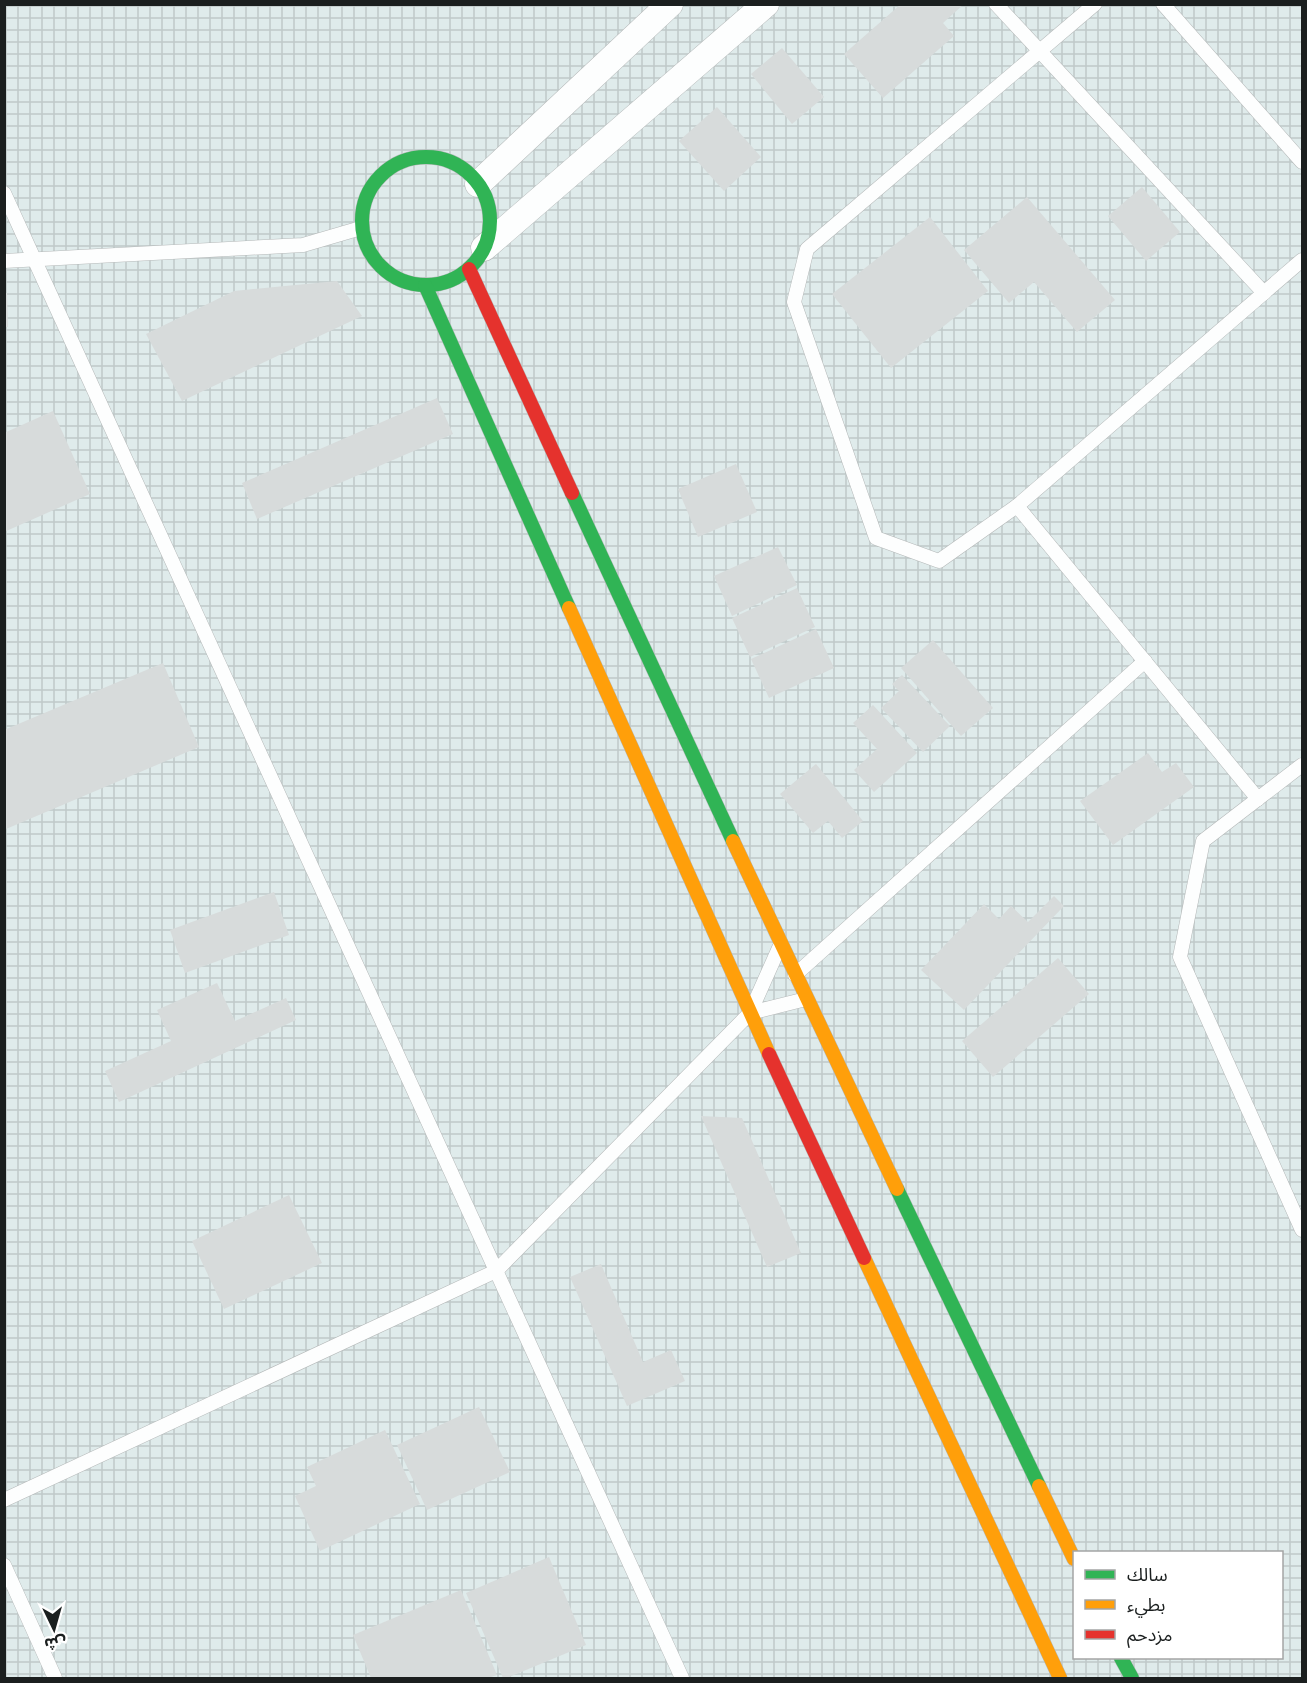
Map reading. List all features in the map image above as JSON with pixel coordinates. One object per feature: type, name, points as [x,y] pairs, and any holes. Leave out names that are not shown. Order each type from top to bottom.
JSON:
[{"type":"street","points":[[478,184],[670,4]]},
{"type":"street","points":[[484,248],[490,226],[488,204],[478,184],[462,168],[441,159],[422,157],[400,163],[381,175],[363,205],[362,228],[367,249],[384,270],[403,282],[425,285],[450,281],[469,268],[484,248],[766,4]]},
{"type":"street","points":[[469,268],[806,999],[1073,1557]]},
{"type":"street","points":[[425,285],[750,1013],[1060,1678]]},
{"type":"street","points":[[1122,1659],[1132,1678]]},
{"type":"lane","points":[[996,4],[1264,293]]},
{"type":"lane","points":[[1095,4],[807,249],[794,302],[876,538],[939,561],[1017,506],[1302,261]]},
{"type":"lane","points":[[1162,4],[1302,162]]},
{"type":"lane","points":[[4,193],[682,1678]]},
{"type":"lane","points":[[4,261],[303,245],[362,228]]},
{"type":"lane","points":[[1017,506],[1258,799]]},
{"type":"lane","points":[[795,975],[1145,661]]},
{"type":"lane","points":[[1302,765],[1203,841],[1180,957],[1302,1230]]},
{"type":"lane","points":[[4,1500],[496,1271],[750,1013],[781,944]]},
{"type":"lane","points":[[750,1013],[806,999]]},
{"type":"lane","points":[[4,1565],[55,1678]]},
{"type":"shaded area","points":[[5,5],[1302,5],[1302,1678],[5,1678]]},
{"type":"building","points":[[901,4],[964,4],[943,23],[954,36],[883,98],[844,54]]},
{"type":"building","points":[[782,48],[824,97],[792,124],[751,74]]},
{"type":"building","points":[[717,107],[761,157],[724,191],[679,141]]},
{"type":"building","points":[[1142,187],[1180,232],[1146,261],[1108,216]]},
{"type":"building","points":[[1027,197],[1115,300],[1077,332],[1034,282],[1009,303],[964,250]]},
{"type":"building","points":[[930,217],[988,291],[891,368],[832,294]]},
{"type":"building","points":[[337,281],[362,316],[182,401],[146,334],[234,291]]},
{"type":"building","points":[[4,293],[7,293],[8,327],[4,327]]},
{"type":"building","points":[[437,398],[453,434],[257,519],[242,483]]},
{"type":"building","points":[[53,411],[90,494],[4,532],[4,433]]},
{"type":"building","points":[[736,464],[757,512],[698,537],[678,489]]},
{"type":"building","points":[[778,547],[797,585],[732,616],[714,576]]},
{"type":"building","points":[[797,588],[815,627],[750,657],[732,618]]},
{"type":"building","points":[[816,629],[834,668],[769,698],[751,659]]},
{"type":"building","points":[[933,640],[993,708],[961,736],[901,668]]},
{"type":"building","points":[[163,663],[199,747],[6,829],[4,730]]},
{"type":"building","points":[[902,675],[950,726],[923,752],[881,708],[899,691],[892,684]]},
{"type":"building","points":[[873,705],[917,753],[874,792],[854,770],[877,749],[853,723]]},
{"type":"building","points":[[1148,753],[1162,772],[1176,763],[1194,787],[1113,845],[1080,801]]},
{"type":"building","points":[[816,764],[863,821],[842,838],[828,821],[813,833],[780,794]]},
{"type":"building","points":[[274,892],[289,935],[185,973],[170,930]]},
{"type":"building","points":[[1054,896],[1064,906],[964,1010],[921,970],[984,904],[999,919],[1011,906],[1028,922]]},
{"type":"building","points":[[1058,958],[1089,994],[993,1077],[962,1041]]},
{"type":"building","points":[[217,983],[235,1021],[286,998],[296,1020],[119,1102],[105,1071],[171,1041],[157,1010]]},
{"type":"building","points":[[701,1116],[742,1118],[801,1253],[767,1267]]},
{"type":"building","points":[[289,1195],[322,1263],[224,1309],[192,1241]]},
{"type":"building","points":[[601,1264],[643,1362],[671,1350],[685,1381],[627,1406],[570,1277]]},
{"type":"building","points":[[479,1407],[510,1472],[427,1510],[397,1445]]},
{"type":"building","points":[[385,1430],[420,1504],[320,1551],[295,1496],[316,1486],[307,1467]]},
{"type":"building","points":[[549,1557],[586,1645],[503,1678],[466,1593]]},
{"type":"building","points":[[461,1590],[497,1675],[488,1678],[371,1678],[353,1635]]},
{"type":"traffic: fast","points":[[426,157],[450,162],[471,176],[485,197],[490,221],[485,245],[471,266],[450,280],[426,285],[402,280],[381,266],[367,245],[362,221],[367,197],[381,176],[402,162],[426,157]]},
{"type":"traffic: fast","points":[[425,285],[569,608]]},
{"type":"traffic: fast","points":[[572,493],[733,841]]},
{"type":"traffic: fast","points":[[897,1189],[1039,1486]]},
{"type":"traffic: fast","points":[[1122,1659],[1132,1678]]},
{"type":"traffic: slow","points":[[569,608],[769,1054]]},
{"type":"traffic: slow","points":[[733,841],[897,1189]]},
{"type":"traffic: slow","points":[[864,1258],[1060,1678]]},
{"type":"traffic: slow","points":[[1039,1486],[1073,1557]]},
{"type":"traffic: jam","points":[[469,269],[572,493]]},
{"type":"traffic: jam","points":[[769,1054],[864,1258]]}]
